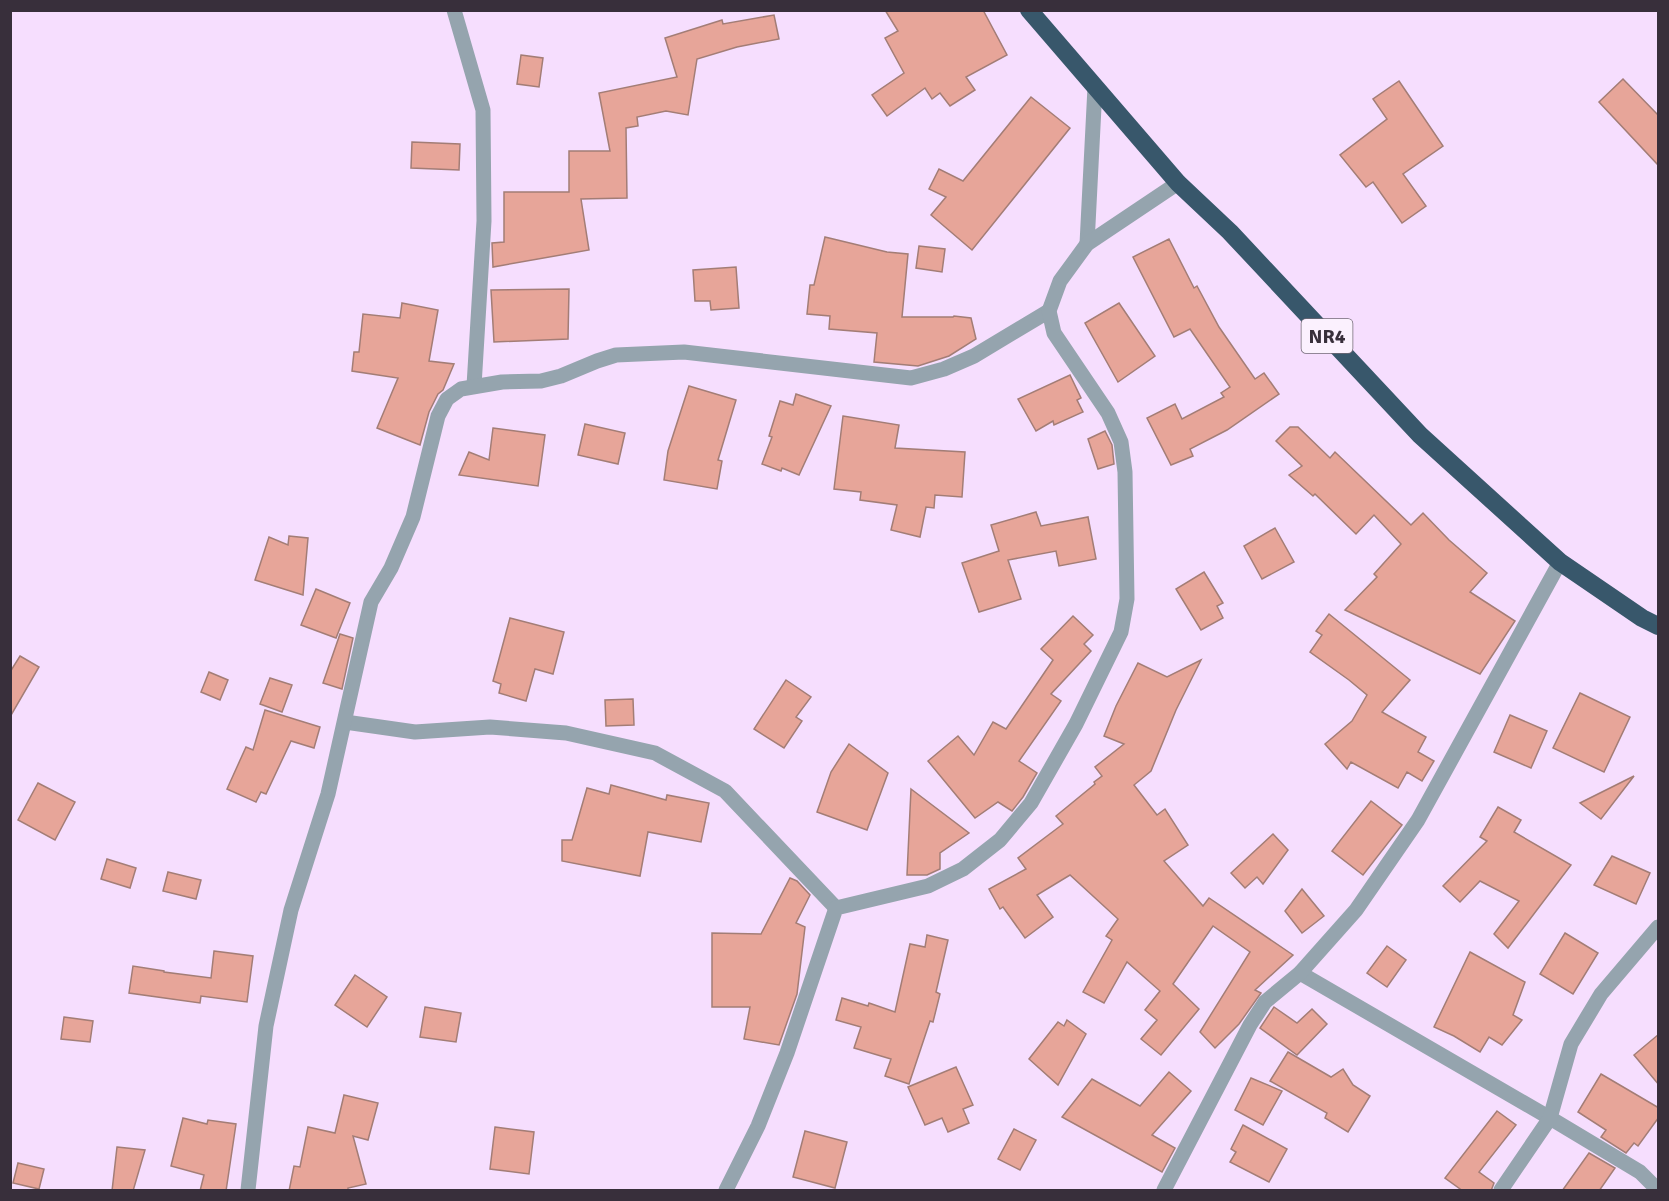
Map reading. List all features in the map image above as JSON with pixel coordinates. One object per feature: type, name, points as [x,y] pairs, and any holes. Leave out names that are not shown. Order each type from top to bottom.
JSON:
[{"type":"highway","name":"NR4","points":[[1029,10],[1178,183],[1230,232],[1420,435],[1560,562],[1642,618],[1659,626]]},
{"type":"street","points":[[454,10],[483,110],[484,221],[474,386]]},
{"type":"street","points":[[1087,244],[1095,87]]},
{"type":"street","points":[[836,908],[928,886],[963,869],[1000,840],[1031,803],[1076,724],[1121,632],[1127,599],[1125,472],[1120,442],[1108,413],[1054,333],[1049,311],[1059,281],[1087,244],[1178,183]]},
{"type":"street","points":[[248,1191],[266,1026],[291,910],[328,794],[372,602],[391,568],[413,517],[438,416],[447,399],[460,389],[474,386],[551,379],[616,355],[684,352],[911,378],[944,369],[974,356],[1049,311]]},
{"type":"street","points":[[1164,1191],[1250,1025],[1265,1002],[1300,973],[1356,910],[1418,820],[1560,562]]},
{"type":"street","points":[[345,722],[415,732],[490,727],[566,733],[655,753],[725,791],[836,908]]},
{"type":"street","points":[[726,1191],[758,1126],[787,1053],[836,908]]},
{"type":"street","points":[[1501,1191],[1550,1118],[1571,1044],[1601,994],[1659,927]]},
{"type":"street","points":[[1300,973],[1640,1172],[1658,1191]]},
{"type":"building","points":[[885,10],[983,10],[1007,55],[966,77],[975,90],[950,106],[940,93],[932,99],[925,88],[887,116],[872,95],[904,73],[885,38],[898,31]]},
{"type":"building","points":[[774,15],[779,39],[737,47],[697,59],[688,115],[666,111],[637,117],[638,126],[626,128],[627,198],[581,199],[589,250],[493,267],[492,243],[504,242],[504,192],[569,192],[569,151],[610,151],[599,93],[677,77],[665,38],[722,20],[723,24]]},
{"type":"building","points":[[521,55],[543,58],[539,87],[517,84]]},
{"type":"building","points":[[1623,79],[1659,116],[1659,166],[1599,102]]},
{"type":"building","points":[[1399,81],[1443,146],[1403,174],[1426,206],[1402,223],[1373,182],[1366,187],[1340,155],[1387,119],[1373,99]]},
{"type":"building","points":[[1031,97],[1070,128],[972,250],[931,215],[946,197],[929,189],[939,169],[963,181]]},
{"type":"building","points":[[412,142],[460,144],[459,170],[411,168]]},
{"type":"building","points":[[825,237],[887,252],[908,254],[902,317],[971,318],[976,339],[949,356],[918,366],[874,362],[877,333],[829,329],[830,316],[807,314],[810,285],[814,285]]},
{"type":"building","points":[[1169,239],[1194,288],[1197,286],[1219,327],[1255,379],[1264,373],[1279,394],[1227,430],[1190,449],[1193,456],[1171,465],[1147,418],[1175,404],[1182,419],[1224,397],[1221,393],[1230,387],[1190,329],[1174,337],[1133,257]]},
{"type":"building","points":[[919,246],[945,249],[942,272],[916,268]]},
{"type":"building","points":[[736,267],[739,308],[711,310],[710,301],[695,301],[693,270]]},
{"type":"building","points":[[569,289],[568,339],[494,342],[491,290]]},
{"type":"building","points":[[402,303],[438,310],[429,361],[454,364],[443,390],[438,394],[429,412],[420,445],[377,428],[398,378],[352,371],[354,352],[359,352],[363,314],[400,318]]},
{"type":"building","points":[[1119,303],[1155,356],[1118,382],[1085,323]]},
{"type":"building","points":[[1070,375],[1081,398],[1077,400],[1083,412],[1054,425],[1053,421],[1036,431],[1018,399]]},
{"type":"building","points":[[689,386],[736,400],[718,460],[722,461],[717,489],[664,480],[668,451]]},
{"type":"building","points":[[796,394],[831,406],[799,475],[782,468],[781,471],[762,464],[772,437],[769,436],[780,401],[793,405]]},
{"type":"building","points":[[843,416],[899,425],[895,448],[965,452],[962,497],[935,495],[934,508],[926,507],[920,537],[891,530],[897,505],[860,500],[861,492],[834,489]]},
{"type":"building","points":[[585,424],[625,433],[618,464],[578,455]]},
{"type":"building","points":[[1290,427],[1298,427],[1330,458],[1335,452],[1411,525],[1423,513],[1449,540],[1487,573],[1470,592],[1515,621],[1480,674],[1345,610],[1377,577],[1374,574],[1401,544],[1374,515],[1356,534],[1315,494],[1313,496],[1289,475],[1302,466],[1276,441]]},
{"type":"building","points":[[493,428],[545,435],[538,486],[459,475],[469,452],[489,460]]},
{"type":"building","points":[[1105,431],[1112,445],[1114,464],[1098,469],[1088,439]]},
{"type":"building","points":[[1036,512],[1041,526],[1088,517],[1096,559],[1059,566],[1056,551],[1008,560],[1021,599],[979,612],[962,563],[999,551],[991,525]]},
{"type":"building","points":[[1275,528],[1294,562],[1262,579],[1244,546]]},
{"type":"building","points":[[289,536],[308,538],[303,595],[255,580],[269,537],[288,545]]},
{"type":"building","points":[[1204,572],[1223,603],[1217,606],[1223,618],[1201,630],[1176,589]]},
{"type":"building","points":[[316,589],[350,603],[336,638],[301,625]]},
{"type":"building","points":[[1329,614],[1410,680],[1382,712],[1426,737],[1418,752],[1434,761],[1422,781],[1407,772],[1398,788],[1351,762],[1347,769],[1325,744],[1352,721],[1367,695],[1310,652],[1322,635],[1316,631]]},
{"type":"building","points":[[1073,616],[1093,635],[1084,644],[1091,651],[1051,694],[1061,701],[1019,761],[1037,773],[1012,811],[998,802],[975,818],[928,761],[958,736],[974,755],[993,722],[1006,729],[1053,660],[1041,649]]},
{"type":"building","points":[[510,618],[564,632],[553,674],[535,669],[526,701],[499,693],[501,684],[493,681]]},
{"type":"building","points":[[340,634],[353,638],[342,689],[323,683]]},
{"type":"building","points":[[20,656],[39,667],[10,717],[10,672]]},
{"type":"building","points":[[1201,660],[1176,710],[1151,771],[1134,785],[1157,815],[1165,809],[1188,845],[1164,861],[1203,906],[1209,898],[1293,955],[1255,990],[1261,993],[1239,1024],[1215,1048],[1200,1032],[1250,952],[1213,926],[1173,984],[1199,1009],[1161,1055],[1141,1039],[1157,1020],[1145,1010],[1160,991],[1127,962],[1104,1003],[1083,992],[1112,940],[1106,936],[1118,919],[1070,875],[1037,895],[1053,917],[1025,938],[1003,907],[1000,909],[989,889],[1026,869],[1018,858],[1063,824],[1056,816],[1095,784],[1094,782],[1102,776],[1095,767],[1124,744],[1104,736],[1138,663],[1167,677]]},
{"type":"building","points":[[209,672],[228,680],[220,700],[201,692]]},
{"type":"building","points":[[270,678],[292,685],[282,712],[260,704]]},
{"type":"building","points":[[786,680],[811,697],[796,717],[802,721],[784,748],[754,729]]},
{"type":"building","points":[[1580,693],[1630,717],[1604,772],[1553,748]]},
{"type":"building","points":[[633,699],[634,725],[606,726],[605,700]]},
{"type":"building","points":[[265,710],[320,727],[314,748],[291,741],[266,794],[261,792],[256,802],[227,789],[246,747],[253,750]]},
{"type":"building","points":[[1510,715],[1547,731],[1531,768],[1494,752]]},
{"type":"building","points":[[849,744],[888,773],[867,830],[817,812],[831,772]]},
{"type":"building","points":[[1634,776],[1601,819],[1580,803]]},
{"type":"building","points":[[38,783],[75,802],[55,840],[18,820]]},
{"type":"building","points":[[611,785],[666,800],[667,795],[709,803],[701,842],[648,832],[640,876],[562,861],[562,840],[572,840],[587,788],[609,794]]},
{"type":"building","points":[[911,789],[969,833],[940,853],[940,869],[927,875],[907,875]]},
{"type":"building","points":[[1371,801],[1402,825],[1363,875],[1332,851]]},
{"type":"building","points":[[1498,807],[1521,820],[1514,832],[1571,865],[1508,948],[1494,934],[1519,901],[1480,881],[1460,902],[1443,886],[1487,841],[1480,837]]},
{"type":"building","points":[[1273,834],[1288,850],[1263,884],[1257,877],[1245,888],[1231,873]]},
{"type":"building","points":[[1612,856],[1650,873],[1636,904],[1594,885]]},
{"type":"building","points":[[107,859],[136,868],[130,888],[101,879]]},
{"type":"building","points":[[168,872],[201,880],[196,899],[163,891]]},
{"type":"building","points":[[790,878],[797,881],[810,895],[796,923],[805,927],[797,994],[779,1045],[744,1039],[750,1007],[712,1007],[712,933],[761,934]]},
{"type":"building","points":[[1302,889],[1324,916],[1302,933],[1285,911]]},
{"type":"building","points":[[1565,933],[1598,953],[1573,994],[1540,974]]},
{"type":"building","points":[[927,935],[948,940],[936,992],[940,994],[933,1022],[930,1021],[909,1084],[885,1076],[891,1059],[854,1048],[861,1027],[836,1020],[842,998],[868,1006],[869,1003],[895,1012],[910,944],[925,947]]},
{"type":"building","points":[[1387,946],[1406,960],[1387,987],[1367,973]]},
{"type":"building","points":[[214,951],[253,956],[247,1002],[201,996],[200,1003],[129,993],[133,966],[211,978]]},
{"type":"building","points":[[1470,952],[1525,982],[1513,1015],[1522,1020],[1502,1045],[1489,1037],[1480,1052],[1434,1027]]},
{"type":"building","points":[[355,975],[387,997],[367,1027],[335,1005]]},
{"type":"building","points":[[425,1007],[461,1013],[456,1042],[420,1037]]},
{"type":"building","points":[[1274,1007],[1297,1023],[1312,1009],[1327,1024],[1297,1055],[1260,1028]]},
{"type":"building","points":[[64,1017],[93,1021],[90,1042],[61,1039]]},
{"type":"building","points":[[1067,1020],[1086,1034],[1058,1085],[1029,1059],[1058,1022],[1064,1026]]},
{"type":"building","points":[[1659,1034],[1659,1085],[1634,1055]]},
{"type":"building","points":[[1288,1052],[1331,1077],[1343,1069],[1353,1085],[1370,1096],[1348,1132],[1325,1118],[1327,1113],[1270,1081]]},
{"type":"building","points":[[956,1067],[973,1105],[963,1109],[969,1123],[948,1132],[942,1118],[925,1125],[908,1087]]},
{"type":"building","points":[[1169,1072],[1191,1091],[1152,1135],[1175,1148],[1162,1172],[1062,1117],[1092,1079],[1140,1106]]},
{"type":"building","points":[[1601,1074],[1659,1108],[1659,1117],[1638,1146],[1634,1143],[1626,1153],[1601,1137],[1606,1130],[1578,1112]]},
{"type":"building","points":[[1251,1078],[1282,1091],[1263,1125],[1235,1110]]},
{"type":"building","points":[[344,1095],[378,1103],[368,1140],[353,1136],[366,1184],[348,1188],[348,1191],[289,1191],[294,1166],[300,1167],[308,1127],[335,1133]]},
{"type":"building","points":[[1497,1111],[1516,1125],[1479,1172],[1494,1183],[1491,1191],[1463,1191],[1445,1178]]},
{"type":"building","points":[[183,1118],[207,1124],[208,1120],[236,1124],[226,1191],[200,1191],[204,1175],[171,1166]]},
{"type":"building","points":[[1243,1125],[1287,1149],[1269,1182],[1230,1162],[1236,1152],[1231,1149]]},
{"type":"building","points":[[495,1127],[534,1132],[529,1174],[490,1169]]},
{"type":"building","points":[[1014,1129],[1036,1140],[1020,1170],[998,1159]]},
{"type":"building","points":[[805,1131],[847,1142],[835,1188],[793,1177]]},
{"type":"building","points":[[117,1147],[145,1150],[133,1191],[112,1191]]},
{"type":"building","points":[[1589,1153],[1615,1168],[1599,1191],[1562,1191]]},
{"type":"building","points":[[18,1163],[44,1169],[39,1189],[13,1183]]}]
